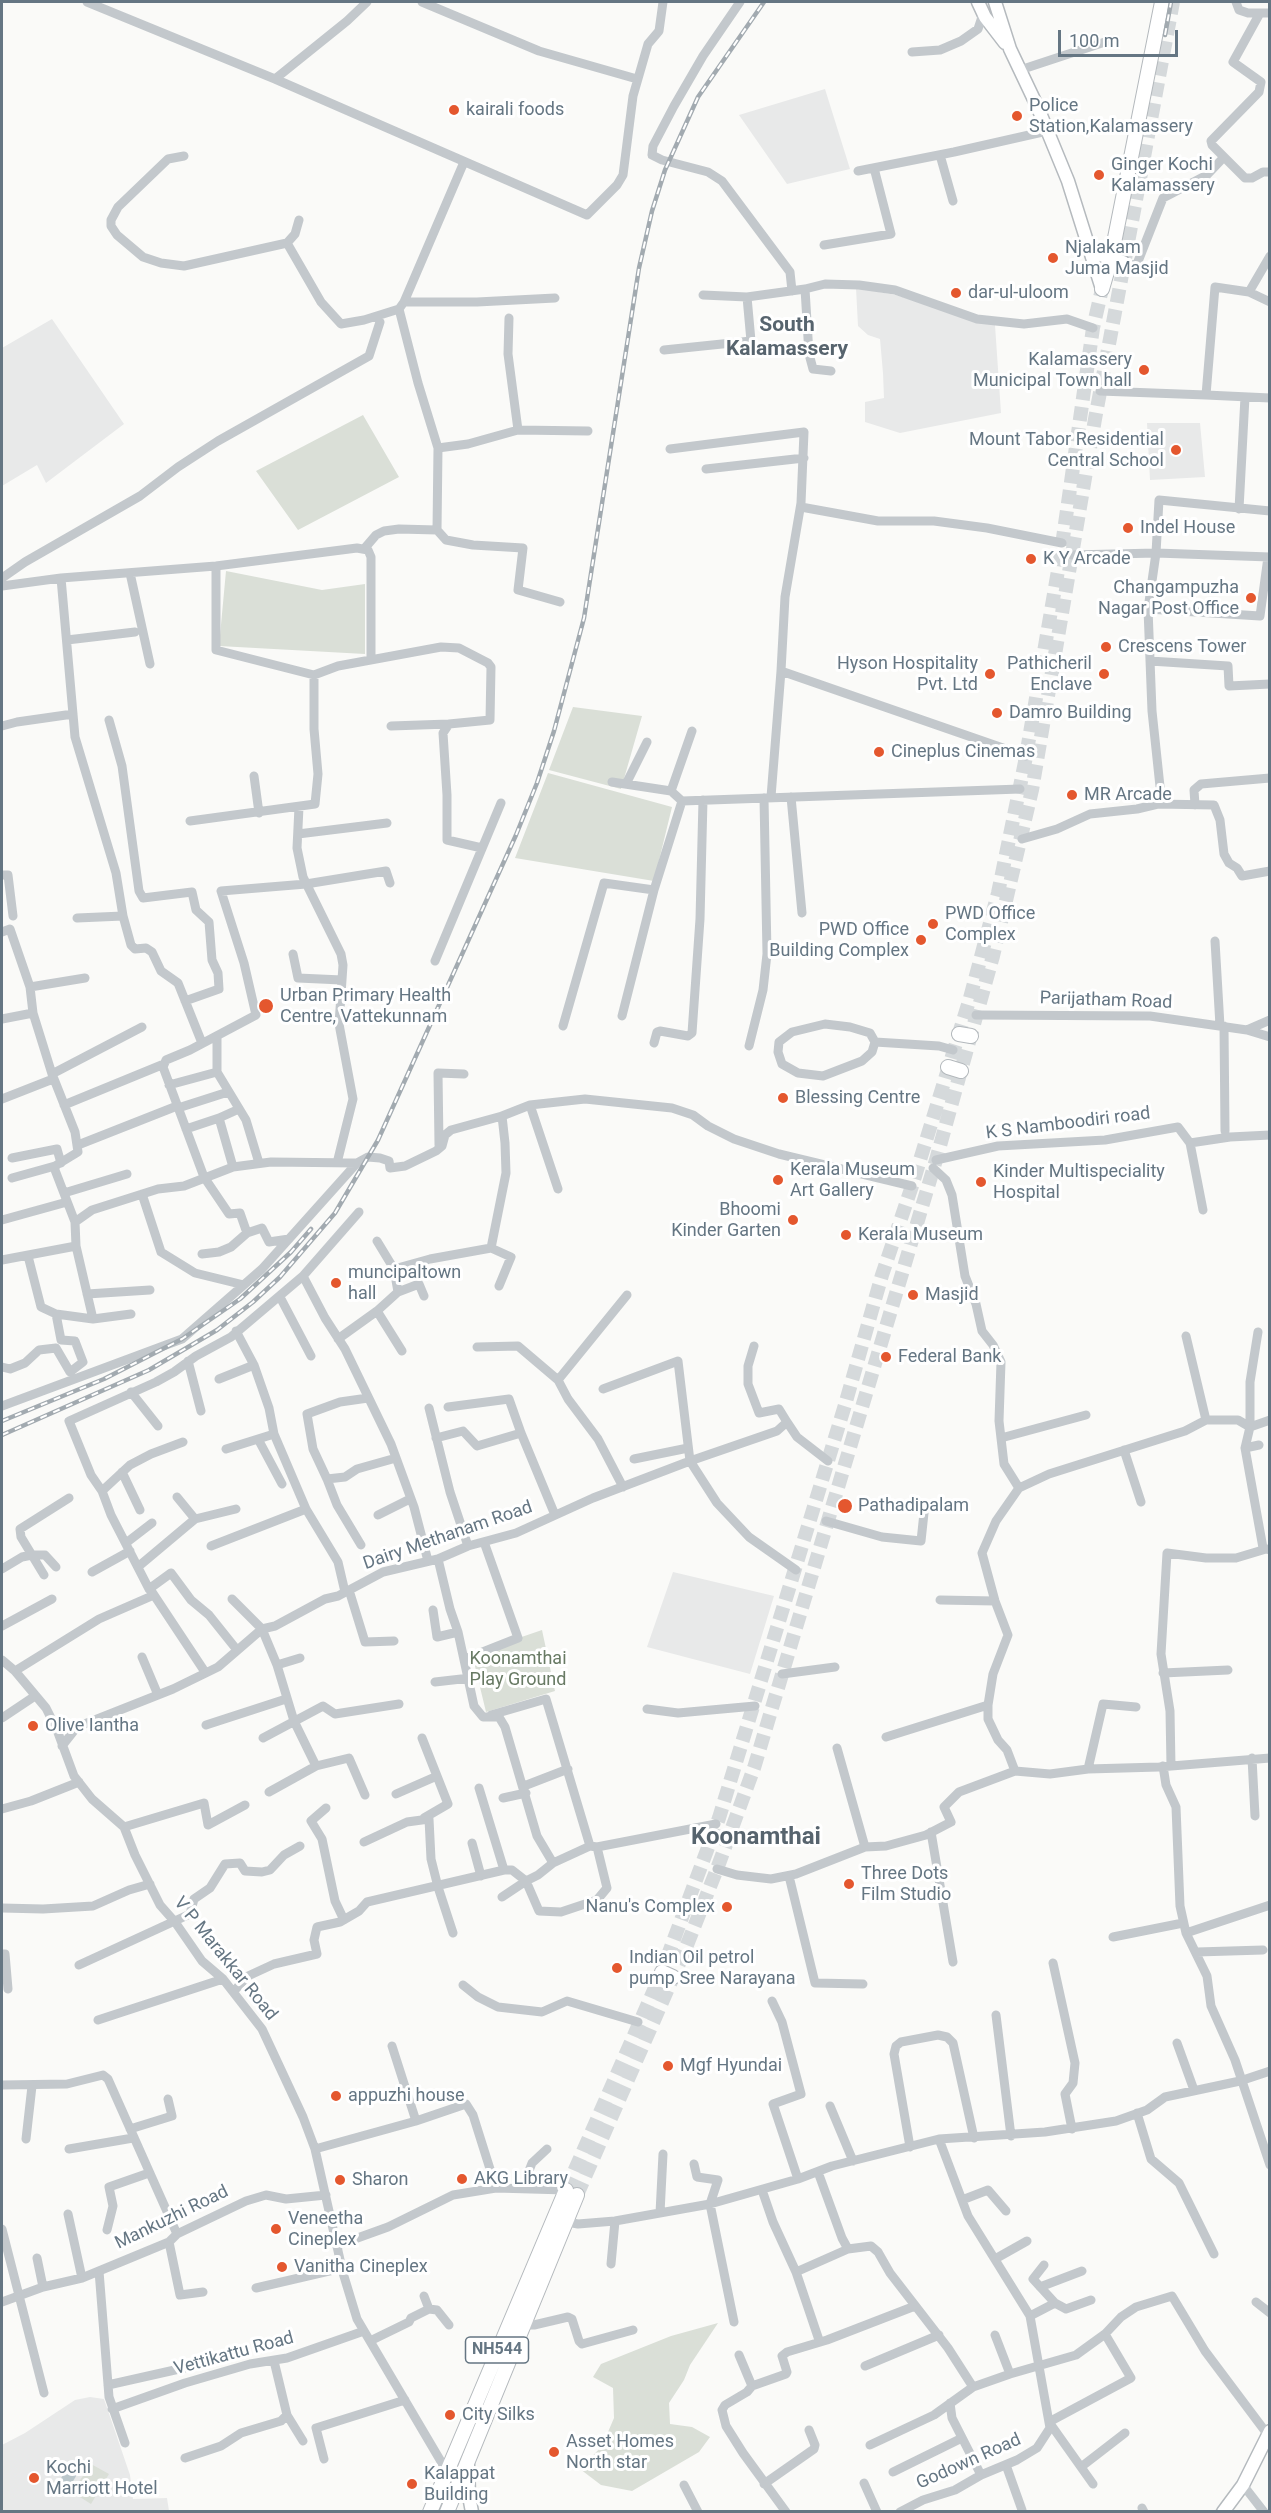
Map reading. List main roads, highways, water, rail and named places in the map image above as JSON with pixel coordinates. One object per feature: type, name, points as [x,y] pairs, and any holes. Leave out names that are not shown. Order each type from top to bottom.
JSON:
[{"type":"highway","points":[[1102,289],[1117,260],[1135,176],[1162,2]]},
{"type":"highway","name":"NH544","points":[[430,2511],[572,2192],[567,2222],[447,2511]]},
{"type":"main road","points":[[978,2],[984,15],[1010,49]]},
{"type":"main road","points":[[984,15],[993,15],[997,5]]},
{"type":"main road","points":[[997,5],[1010,49],[1068,182],[1102,289]]},
{"type":"main road","points":[[1088,245],[1095,252],[1117,260]]},
{"type":"main road","points":[[1223,2511],[1243,2486],[1269,2433]]},
{"type":"main road","points":[[472,2511],[468,2469],[473,2446]]},
{"type":"tunnel","points":[[577,2195],[685,1950],[754,1768],[936,1160],[993,956],[1032,790],[1095,419],[1173,2]]},
{"type":"tunnel","points":[[566,2190],[661,1974],[719,1818],[845,1405],[882,1275],[970,998],[998,893],[1025,762],[1060,559],[1093,328],[1102,289]]},
{"type":"railway","points":[[2,1435],[149,1370],[217,1330],[253,1302],[280,1277],[335,1213],[378,1140],[516,835],[537,783],[554,731],[584,618],[639,268],[652,211],[665,170],[698,97],[764,2]]},
{"type":"railway","points":[[1165,35],[1171,2]]},
{"type":"railway","points":[[2,1421],[104,1379],[182,1339],[240,1299],[291,1252],[311,1229]]},
{"type":"place","name":"kairali foods","points":[[454,110]]},
{"type":"place","name":"Police Station,Kalamassery","points":[[1017,116]]},
{"type":"place","name":"Ginger Kochi Kalamassery","points":[[1099,175]]},
{"type":"place","name":"Njalakam Juma Masjid","points":[[1053,258]]},
{"type":"place","name":"dar-ul-uloom","points":[[956,293]]},
{"type":"place","name":"Kalamassery Municipal Town hall","points":[[1144,370]]},
{"type":"place","name":"Mount Tabor Residential Central School","points":[[1176,450]]},
{"type":"place","name":"Indel House","points":[[1128,528]]},
{"type":"place","name":"K Y Arcade","points":[[1031,559]]},
{"type":"place","name":"Changampuzha Nagar Post Office","points":[[1251,598]]},
{"type":"place","name":"Crescens Tower","points":[[1106,647]]},
{"type":"place","name":"Hyson Hospitality Pvt. Ltd","points":[[990,674]]},
{"type":"place","name":"Pathicheril Enclave","points":[[1104,674]]},
{"type":"place","name":"Damro Building","points":[[997,713]]},
{"type":"place","name":"Cineplus Cinemas","points":[[879,752]]},
{"type":"place","name":"MR Arcade","points":[[1072,795]]},
{"type":"place","name":"PWD Office Complex","points":[[933,924]]},
{"type":"place","name":"PWD Office Building Complex","points":[[921,940]]},
{"type":"place","name":"Urban Primary Health Centre, Vattekunnam","points":[[266,1006]]},
{"type":"place","name":"Blessing Centre","points":[[783,1098]]},
{"type":"place","name":"Kerala Museum Art Gallery","points":[[778,1180]]},
{"type":"place","name":"Kinder Multispeciality Hospital","points":[[981,1182]]},
{"type":"place","name":"Bhoomi Kinder Garten","points":[[793,1220]]},
{"type":"place","name":"Kerala Museum","points":[[846,1235]]},
{"type":"place","name":"muncipaltown hall","points":[[336,1283]]},
{"type":"place","name":"Masjid","points":[[913,1295]]},
{"type":"place","name":"Federal Bank","points":[[886,1357]]},
{"type":"place","name":"Pathadipalam","points":[[845,1506]]},
{"type":"place","name":"Olive Iantha","points":[[33,1726]]},
{"type":"place","name":"Three Dots Film Studio","points":[[849,1884]]},
{"type":"place","name":"Nanu's Complex","points":[[727,1907]]},
{"type":"place","name":"Indian Oil petrol pump Sree Narayana","points":[[617,1968]]},
{"type":"place","name":"Mgf Hyundai","points":[[668,2066]]},
{"type":"place","name":"appuzhi house","points":[[336,2096]]},
{"type":"place","name":"AKG Library","points":[[462,2179]]},
{"type":"place","name":"Sharon","points":[[340,2180]]},
{"type":"place","name":"Veneetha Cineplex","points":[[276,2229]]},
{"type":"place","name":"Vanitha Cineplex","points":[[282,2267]]},
{"type":"place","name":"City Silks","points":[[450,2415]]},
{"type":"place","name":"Asset Homes North star","points":[[554,2452]]},
{"type":"place","name":"Kochi Marriott Hotel","points":[[34,2478]]},
{"type":"place","name":"Kalappat Building","points":[[412,2484]]},
{"type":"district","name":"South Kalamassery","points":[[787,338]]},
{"type":"district","name":"Koonamthai","points":[[756,1838]]},
{"type":"park label","name":"Koonamthai Play Ground","points":[[518,1669]]}]
